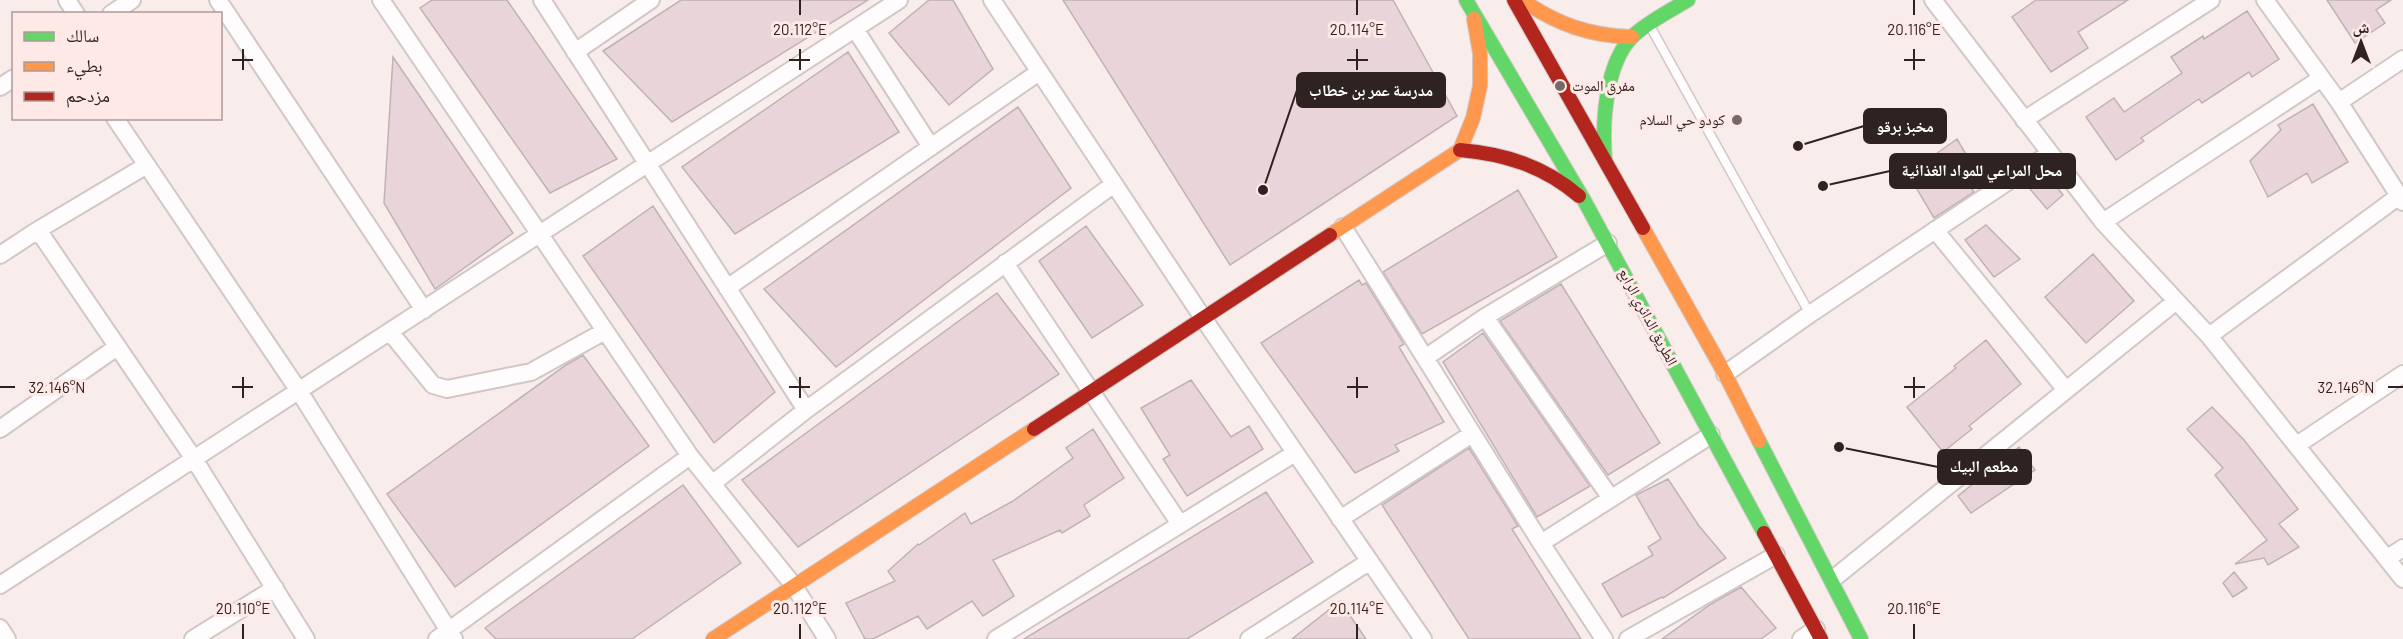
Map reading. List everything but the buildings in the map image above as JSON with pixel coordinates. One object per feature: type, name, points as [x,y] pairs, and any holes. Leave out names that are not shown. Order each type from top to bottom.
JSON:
[{"type":"street","points":[[114,12],[132,0]]},
{"type":"street","points":[[218,0],[424,310]]},
{"type":"street","points":[[542,0],[806,410]]},
{"type":"street","points":[[575,52],[651,0]]},
{"type":"street","points":[[0,585],[899,0]]},
{"type":"street","points":[[992,0],[1203,318],[1423,639]]},
{"type":"street","points":[[1514,0],[1725,374],[1833,579],[1861,639]]},
{"type":"street","points":[[1522,0],[1561,25],[1584,33],[1609,38],[1632,37]]},
{"type":"street","points":[[1606,165],[1603,138],[1607,94],[1618,60],[1632,37],[1688,0]]},
{"type":"street","points":[[2024,120],[2211,0]]},
{"type":"street","points":[[2209,336],[2401,199],[2339,102],[2320,79],[2265,0]]},
{"type":"street","points":[[384,1],[690,456],[794,586],[827,639]]},
{"type":"street","points":[[1934,1],[2103,222],[2209,336],[2403,579]]},
{"type":"street","points":[[713,639],[1460,150],[1475,115],[1481,78],[1479,40],[1467,2]]},
{"type":"street","name":"الطريق الدائري الرابع","points":[[1467,2],[1608,243],[1819,634]]},
{"type":"street","points":[[855,29],[931,147]]},
{"type":"street","points":[[2339,102],[2403,59]]},
{"type":"street","points":[[727,288],[1040,72]]},
{"type":"street","points":[[2103,222],[2320,79]]},
{"type":"street","points":[[116,120],[298,391],[447,636],[690,456]]},
{"type":"street","points":[[1460,150],[1481,151],[1522,161],[1556,178],[1585,202]]},
{"type":"street","points":[[1725,374],[1810,314],[2049,154]]},
{"type":"street","points":[[0,255],[147,165]]},
{"type":"street","points":[[713,483],[806,410],[1114,184]]},
{"type":"street","points":[[1343,227],[1540,543],[1604,639]]},
{"type":"street","points":[[38,230],[194,459],[306,639]]},
{"type":"street","points":[[1935,230],[2066,390]]},
{"type":"street","points":[[1425,358],[1485,317],[1608,243]]},
{"type":"street","points":[[1005,263],[1180,524]]},
{"type":"street","points":[[1833,579],[2175,302]]},
{"type":"street","points":[[1485,317],[1610,498]]},
{"type":"street","points":[[390,332],[433,386],[447,389],[531,372],[605,331]]},
{"type":"street","points":[[0,429],[117,347]]},
{"type":"street","points":[[2297,445],[2403,374]]},
{"type":"street","points":[[1340,519],[1472,434]]},
{"type":"street","points":[[1540,543],[1711,435]]},
{"type":"street","points":[[996,639],[1295,453]]},
{"type":"street","points":[[2388,558],[2403,548]]},
{"type":"street","points":[[1628,639],[1776,555]]},
{"type":"street","points":[[1250,639],[1370,561]]},
{"type":"street","points":[[193,639],[275,588]]},
{"type":"street","points":[[0,628],[7,639]]},
{"type":"street","points":[[1801,639],[1819,634]]},
{"type":"lane","points":[[1649,25],[1810,314]]},
{"type":"traffic: fast","points":[[1466,0],[1585,202],[1764,533]]},
{"type":"traffic: fast","points":[[1605,160],[1605,112],[1616,62],[1633,36],[1660,16],[1688,0]]},
{"type":"traffic: fast","points":[[1759,441],[1861,639]]},
{"type":"traffic: slow","points":[[1522,0],[1548,16],[1574,27],[1602,34],[1632,37]]},
{"type":"traffic: slow","points":[[1330,235],[1460,150],[1473,118],[1480,86],[1480,53],[1474,19]]},
{"type":"traffic: slow","points":[[1643,228],[1725,374],[1759,441]]},
{"type":"traffic: slow","points":[[713,639],[1034,429]]},
{"type":"traffic: jam","points":[[1514,0],[1643,228]]},
{"type":"traffic: jam","points":[[1460,150],[1508,158],[1523,163],[1552,177],[1579,196]]},
{"type":"traffic: jam","points":[[1034,429],[1330,235]]},
{"type":"traffic: jam","points":[[1764,533],[1821,639]]},
{"type":"place","name":"مفرق الموت","points":[[1560,86]]},
{"type":"place","name":"كودو حي السلام","points":[[1737,120]]},
{"type":"place","name":"مخبز برقو","points":[[1798,146]]},
{"type":"place","name":"محل المراعي للمواد الغذائية","points":[[1823,186]]},
{"type":"place","name":"مدرسة عمر بن خطاب","points":[[1263,190]]},
{"type":"place","name":"مطعم البيك","points":[[1839,447]]}]
